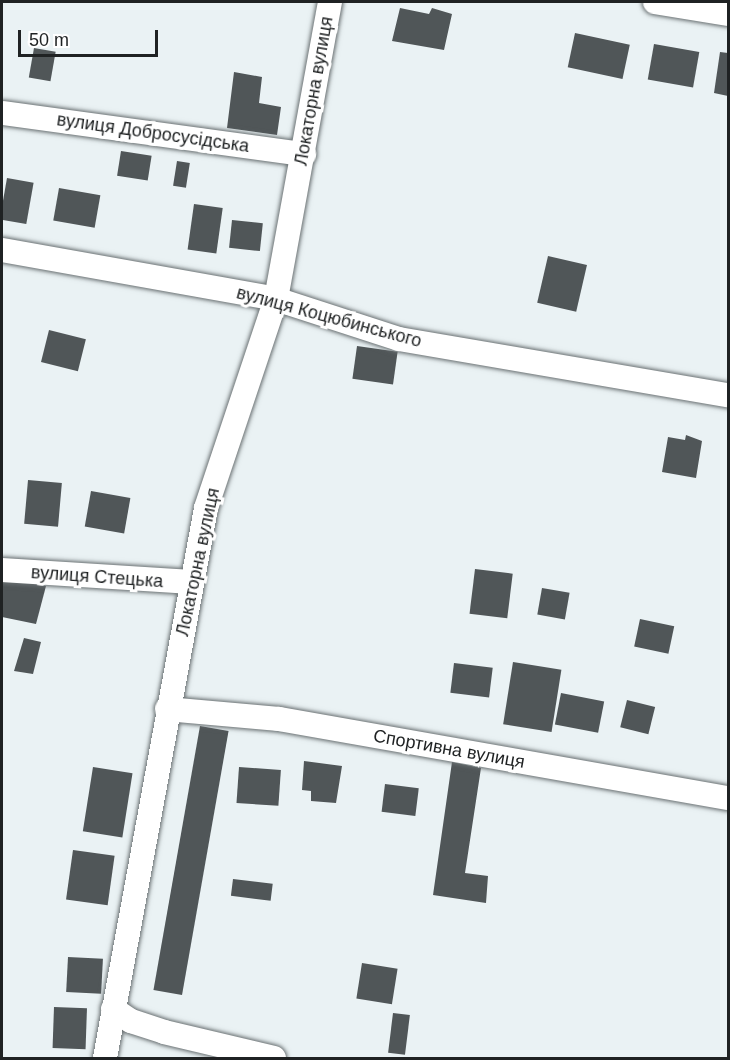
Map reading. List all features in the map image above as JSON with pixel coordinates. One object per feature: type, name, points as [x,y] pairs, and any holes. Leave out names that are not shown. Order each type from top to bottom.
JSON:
[{"type":"street","name":"Локаторна вулиця","points":[[105,1059],[167,709],[206,508],[276,299],[330,2]]},
{"type":"street","points":[[655,2],[729,14]]},
{"type":"street","name":"вулиця Добросусідська","points":[[3,113],[304,154]]},
{"type":"street","name":"вулиця Коцюбинського","points":[[2,250],[276,299],[399,339],[729,395]]},
{"type":"street","name":"вулиця Стецька","points":[[2,570],[192,582]]},
{"type":"street","name":"Спортивна вулиця","points":[[167,709],[279,719],[729,798]]},
{"type":"street","points":[[113,1010],[131,1021],[164,1032],[274,1059]]},
{"type":"building","points":[[400,8],[429,14],[432,8],[452,14],[444,50],[392,41]]},
{"type":"building","points":[[575,33],[630,45],[622,79],[568,67]]},
{"type":"building","points":[[654,44],[699,52],[693,87],[648,79]]},
{"type":"building","points":[[34,48],[56,52],[50,81],[29,78]]},
{"type":"building","points":[[720,52],[728,53],[728,96],[714,93]]},
{"type":"building","points":[[234,72],[262,77],[259,103],[281,107],[277,135],[227,128]]},
{"type":"building","points":[[121,151],[152,156],[148,181],[117,176]]},
{"type":"building","points":[[177,161],[190,163],[186,188],[173,186]]},
{"type":"building","points":[[7,178],[34,183],[26,224],[2,220]]},
{"type":"building","points":[[59,188],[100,195],[95,228],[53,220]]},
{"type":"building","points":[[194,204],[223,208],[216,254],[188,250]]},
{"type":"building","points":[[232,220],[263,223],[260,251],[229,248]]},
{"type":"building","points":[[548,256],[587,265],[576,312],[537,303]]},
{"type":"building","points":[[49,330],[86,339],[78,371],[41,362]]},
{"type":"building","points":[[357,346],[398,352],[393,384],[352,379]]},
{"type":"building","points":[[686,435],[702,441],[696,478],[662,472],[668,437],[685,440]]},
{"type":"building","points":[[28,480],[62,483],[58,527],[24,524]]},
{"type":"building","points":[[91,491],[130,498],[124,533],[85,526]]},
{"type":"building","points":[[475,569],[513,574],[507,618],[470,614]]},
{"type":"building","points":[[3,577],[46,586],[36,624],[2,617]]},
{"type":"building","points":[[542,588],[570,593],[565,619],[537,615]]},
{"type":"building","points":[[640,619],[674,626],[668,654],[634,646]]},
{"type":"building","points":[[24,638],[41,642],[33,674],[14,671]]},
{"type":"building","points":[[513,662],[561,670],[552,732],[503,724]]},
{"type":"building","points":[[454,663],[493,668],[489,698],[450,693]]},
{"type":"building","points":[[561,693],[604,701],[598,733],[555,724]]},
{"type":"building","points":[[627,700],[655,707],[648,734],[620,727]]},
{"type":"building","points":[[200,726],[229,731],[182,995],[153,990]]},
{"type":"building","points":[[304,761],[342,766],[336,803],[311,801],[311,791],[302,790]]},
{"type":"building","points":[[452,762],[481,768],[465,873],[488,876],[486,903],[433,895]]},
{"type":"building","points":[[93,767],[133,773],[122,837],[83,831]]},
{"type":"building","points":[[239,767],[281,770],[278,806],[236,803]]},
{"type":"building","points":[[385,784],[419,788],[415,816],[382,812]]},
{"type":"building","points":[[73,850],[115,856],[108,905],[66,900]]},
{"type":"building","points":[[233,879],[273,884],[271,901],[231,896]]},
{"type":"building","points":[[68,957],[103,959],[101,994],[66,992]]},
{"type":"building","points":[[362,963],[398,969],[392,1004],[356,999]]},
{"type":"building","points":[[54,1007],[87,1008],[86,1049],[53,1048]]},
{"type":"building","points":[[393,1013],[410,1015],[405,1055],[388,1053]]}]
